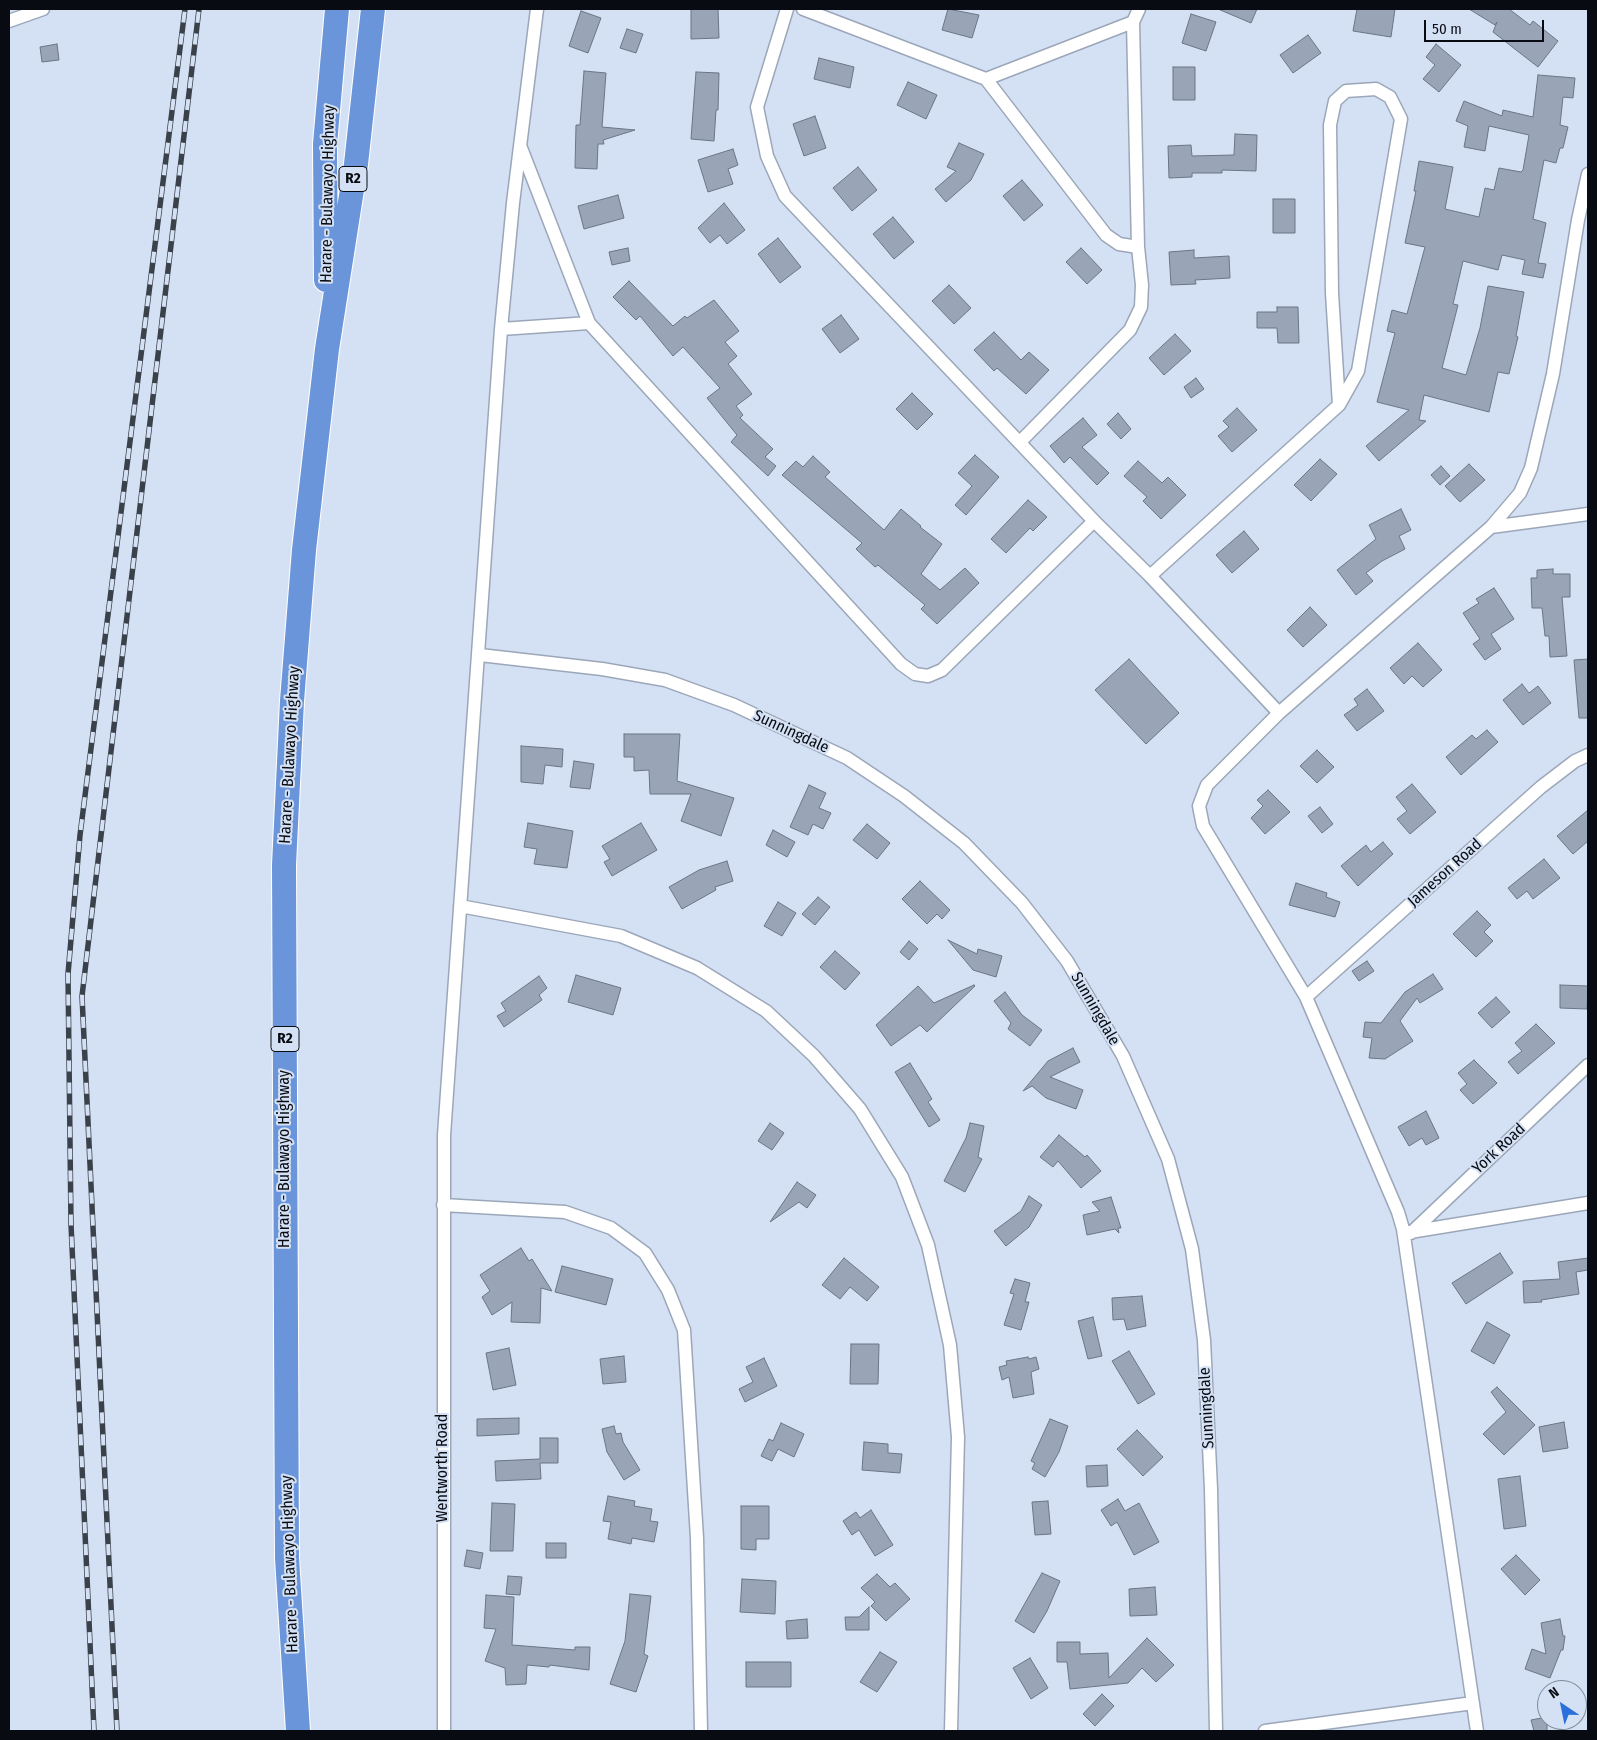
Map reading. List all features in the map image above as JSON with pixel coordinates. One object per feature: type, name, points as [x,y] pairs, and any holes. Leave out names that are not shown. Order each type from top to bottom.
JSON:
[{"type":"highway","name":"Harare - Bulawayo Highway","points":[[327,349],[325,144],[337,9]]},
{"type":"highway","name":"Harare - Bulawayo Highway","points":[[298,1731],[287,1558],[284,865],[292,701],[304,550],[327,349],[356,164],[373,9]]},
{"type":"street","points":[[9,20],[43,9]]},
{"type":"street","name":"Wentworth Road","points":[[444,1731],[444,1135],[480,655],[501,329],[520,144],[537,9]]},
{"type":"street","points":[[787,9],[757,107],[767,156],[786,196],[1279,713]]},
{"type":"street","points":[[803,9],[986,79],[1106,235],[1119,244],[1138,247]]},
{"type":"street","points":[[1020,442],[1130,330],[1141,307],[1142,284],[1138,247],[1133,22],[1139,9]]},
{"type":"street","points":[[986,79],[1133,22]]},
{"type":"street","points":[[1150,576],[1339,405],[1358,371],[1401,119],[1390,97],[1376,88],[1346,92],[1335,101],[1330,125],[1332,293],[1339,405]]},
{"type":"street","points":[[520,144],[589,323],[901,664],[915,674],[928,676],[942,670],[1094,521]]},
{"type":"street","points":[[1477,1731],[1407,1231],[1306,997],[1203,826],[1200,806],[1207,785],[1279,713],[1491,527],[1520,494],[1531,468],[1553,374],[1575,238],[1588,174]]},
{"type":"street","points":[[501,329],[589,323]]},
{"type":"street","points":[[1491,527],[1588,514]]},
{"type":"street","name":"Sunningdale","points":[[480,655],[602,668],[666,680],[734,705],[847,758],[904,796],[964,843],[1022,902],[1067,961],[1123,1056],[1168,1159],[1192,1248],[1204,1340],[1211,1489],[1216,1731]]},
{"type":"street","name":"Jameson Road","points":[[1306,997],[1541,787],[1575,761],[1588,755]]},
{"type":"street","points":[[460,906],[621,936],[697,968],[766,1011],[814,1056],[860,1109],[902,1177],[928,1245],[950,1345],[958,1437],[951,1731]]},
{"type":"street","name":"York Road","points":[[1407,1231],[1588,1065]]},
{"type":"street","points":[[1407,1231],[1588,1203]]},
{"type":"street","points":[[443,1205],[565,1212],[611,1228],[645,1254],[668,1290],[684,1330],[697,1538],[701,1731]]},
{"type":"street","points":[[1265,1731],[1473,1703]]},
{"type":"building","points":[[691,9],[718,9],[719,38],[691,39]]},
{"type":"building","points":[[948,9],[979,15],[972,38],[942,30]]},
{"type":"building","points":[[1218,9],[1257,9],[1251,23]]},
{"type":"building","points":[[1357,9],[1395,9],[1391,37],[1353,31]]},
{"type":"building","points":[[1469,9],[1509,9],[1530,25],[1533,21],[1558,41],[1538,67],[1493,32],[1497,22],[1495,25]]},
{"type":"building","points":[[581,11],[601,18],[588,53],[569,46]]},
{"type":"building","points":[[1191,14],[1216,22],[1206,51],[1182,43]]},
{"type":"building","points":[[627,29],[643,34],[636,53],[620,48]]},
{"type":"building","points":[[1308,35],[1321,53],[1293,73],[1280,55]]},
{"type":"building","points":[[57,44],[59,60],[42,62],[40,47]]},
{"type":"building","points":[[1436,44],[1461,65],[1439,92],[1423,79],[1435,65],[1426,57]]},
{"type":"building","points":[[819,58],[854,67],[850,88],[814,79]]},
{"type":"building","points":[[1173,67],[1195,67],[1195,100],[1173,100]]},
{"type":"building","points":[[584,71],[606,73],[602,127],[635,130],[603,140],[604,144],[598,144],[597,169],[575,168],[576,125],[580,125]]},
{"type":"building","points":[[696,72],[719,73],[718,110],[716,110],[714,141],[691,139]]},
{"type":"building","points":[[1538,75],[1575,78],[1573,98],[1563,97],[1560,125],[1568,127],[1563,148],[1560,148],[1556,163],[1544,160],[1533,219],[1546,223],[1538,263],[1546,264],[1543,278],[1522,274],[1525,260],[1502,255],[1498,270],[1463,261],[1453,304],[1458,305],[1442,368],[1466,375],[1480,328],[1488,286],[1524,292],[1516,336],[1518,337],[1509,374],[1498,372],[1489,412],[1424,395],[1419,420],[1426,421],[1379,461],[1366,446],[1409,410],[1377,402],[1395,333],[1387,331],[1392,310],[1407,314],[1425,247],[1405,243],[1416,191],[1414,191],[1419,161],[1453,167],[1445,209],[1479,217],[1485,188],[1494,190],[1499,168],[1521,172],[1523,170],[1529,135],[1489,126],[1485,151],[1464,147],[1468,126],[1456,121],[1464,101],[1502,116],[1503,110],[1533,117]]},
{"type":"building","points":[[908,82],[937,95],[926,119],[897,105]]},
{"type":"building","points":[[815,116],[826,148],[804,156],[793,124]]},
{"type":"building","points":[[1235,134],[1257,135],[1256,171],[1222,170],[1222,173],[1192,173],[1192,177],[1169,178],[1168,146],[1191,145],[1192,156],[1234,155]]},
{"type":"building","points":[[959,143],[984,154],[971,180],[946,202],[935,189],[956,171],[947,167]]},
{"type":"building","points":[[733,149],[738,165],[728,169],[733,184],[708,192],[698,160]]},
{"type":"building","points":[[858,167],[877,190],[852,211],[833,188]]},
{"type":"building","points":[[1022,180],[1043,205],[1024,221],[1003,196]]},
{"type":"building","points":[[618,195],[624,218],[584,229],[578,206]]},
{"type":"building","points":[[1273,199],[1295,199],[1295,233],[1273,233]]},
{"type":"building","points":[[724,203],[745,230],[727,244],[720,235],[710,243],[698,228]]},
{"type":"building","points":[[893,217],[914,242],[894,259],[873,234]]},
{"type":"building","points":[[778,238],[801,267],[780,283],[758,254]]},
{"type":"building","points":[[628,248],[630,261],[612,265],[609,252]]},
{"type":"building","points":[[1081,248],[1102,270],[1087,284],[1066,262]]},
{"type":"building","points":[[1194,250],[1194,258],[1229,256],[1230,278],[1195,280],[1196,284],[1171,285],[1169,252]]},
{"type":"building","points":[[629,281],[673,326],[685,316],[687,318],[714,300],[739,331],[725,342],[737,356],[728,364],[752,394],[736,406],[743,415],[740,418],[773,449],[765,457],[776,466],[768,476],[731,442],[737,435],[707,398],[720,388],[683,347],[673,356],[640,316],[636,320],[613,297]]},
{"type":"building","points":[[949,285],[971,308],[954,324],[932,301]]},
{"type":"building","points":[[1277,307],[1298,307],[1299,343],[1278,343],[1277,328],[1257,328],[1257,312],[1277,312]]},
{"type":"building","points":[[841,315],[859,339],[840,353],[822,329]]},
{"type":"building","points":[[994,332],[1021,360],[1029,352],[1049,370],[1026,394],[997,368],[994,371],[974,350]]},
{"type":"building","points":[[1175,334],[1191,351],[1164,375],[1149,358]]},
{"type":"building","points":[[1196,378],[1204,389],[1191,398],[1184,387]]},
{"type":"building","points":[[912,393],[933,414],[917,430],[896,409]]},
{"type":"building","points":[[1237,408],[1257,430],[1232,452],[1218,436],[1229,427],[1223,421]]},
{"type":"building","points":[[1118,413],[1131,429],[1121,439],[1107,424]]},
{"type":"building","points":[[1083,418],[1097,435],[1082,447],[1109,473],[1097,485],[1070,457],[1064,463],[1050,446]]},
{"type":"building","points":[[975,455],[999,477],[966,515],[955,505],[972,486],[958,473]]},
{"type":"building","points":[[813,456],[830,472],[825,477],[884,530],[901,509],[942,544],[921,574],[940,590],[965,568],[979,583],[937,624],[921,609],[925,605],[878,565],[875,567],[856,549],[862,543],[782,475],[796,461],[803,467]]},
{"type":"building","points":[[1320,459],[1337,474],[1311,501],[1294,485]]},
{"type":"building","points":[[1138,461],[1162,483],[1168,477],[1186,495],[1161,519],[1143,501],[1147,497],[1124,476]]},
{"type":"building","points":[[1469,464],[1485,480],[1460,502],[1445,486]]},
{"type":"building","points":[[1441,466],[1450,476],[1440,485],[1431,475]]},
{"type":"building","points":[[1028,500],[1047,517],[1033,531],[1030,528],[1006,553],[991,539]]},
{"type":"building","points":[[1401,509],[1411,530],[1399,536],[1405,549],[1382,561],[1366,573],[1373,581],[1356,595],[1337,570],[1376,539],[1369,525]]},
{"type":"building","points":[[1244,531],[1259,549],[1232,573],[1216,555]]},
{"type":"building","points":[[1553,569],[1553,574],[1570,574],[1570,597],[1562,597],[1567,656],[1550,657],[1549,636],[1545,636],[1542,608],[1532,608],[1531,578],[1537,578],[1537,570]]},
{"type":"building","points":[[1494,588],[1514,619],[1491,634],[1501,649],[1485,660],[1473,644],[1480,639],[1463,613],[1479,603],[1476,599]]},
{"type":"building","points":[[1310,607],[1327,625],[1303,647],[1287,630]]},
{"type":"building","points":[[1418,643],[1442,670],[1423,687],[1412,676],[1404,684],[1390,668]]},
{"type":"building","points":[[1129,659],[1179,713],[1146,744],[1095,690]]},
{"type":"building","points":[[1588,659],[1588,718],[1579,718],[1574,660]]},
{"type":"building","points":[[1522,684],[1529,693],[1538,686],[1551,703],[1523,725],[1503,700]]},
{"type":"building","points":[[1367,689],[1384,711],[1357,731],[1344,715],[1358,705],[1354,699]]},
{"type":"building","points":[[1487,730],[1498,742],[1461,775],[1446,757],[1472,735],[1476,739]]},
{"type":"building","points":[[624,734],[680,734],[677,781],[734,798],[721,836],[681,821],[691,794],[650,794],[649,770],[634,771],[634,757],[624,757]]},
{"type":"building","points":[[521,746],[563,749],[562,767],[545,765],[543,784],[521,782]]},
{"type":"building","points":[[1317,750],[1334,767],[1317,783],[1300,766]]},
{"type":"building","points":[[574,761],[594,764],[590,789],[570,787]]},
{"type":"building","points":[[1412,784],[1436,812],[1410,834],[1397,819],[1407,811],[1396,797]]},
{"type":"building","points":[[809,785],[826,793],[819,808],[831,813],[823,829],[813,824],[808,835],[790,827]]},
{"type":"building","points":[[1268,790],[1290,812],[1265,834],[1251,818],[1263,806],[1257,800]]},
{"type":"building","points":[[1320,807],[1333,824],[1322,833],[1308,816]]},
{"type":"building","points":[[1588,810],[1588,841],[1573,854],[1557,836]]},
{"type":"building","points":[[528,823],[573,831],[567,868],[534,864],[537,849],[524,847]]},
{"type":"building","points":[[641,823],[657,850],[612,876],[604,862],[610,859],[602,846]]},
{"type":"building","points":[[867,824],[890,843],[877,859],[853,840]]},
{"type":"building","points":[[773,830],[795,842],[787,857],[766,845]]},
{"type":"building","points":[[1383,842],[1393,854],[1358,886],[1341,866],[1366,845],[1371,852]]},
{"type":"building","points":[[1544,859],[1560,878],[1533,899],[1527,891],[1517,899],[1508,888]]},
{"type":"building","points":[[727,861],[733,881],[715,887],[716,890],[682,909],[669,887],[699,870]]},
{"type":"building","points":[[920,881],[950,910],[942,919],[937,914],[927,924],[902,899]]},
{"type":"building","points":[[1296,883],[1327,893],[1326,897],[1340,902],[1335,917],[1289,905]]},
{"type":"building","points":[[818,897],[830,907],[815,925],[802,914]]},
{"type":"building","points":[[778,902],[796,913],[782,936],[764,926]]},
{"type":"building","points":[[1477,911],[1491,925],[1484,932],[1493,941],[1476,957],[1453,934]]},
{"type":"building","points":[[948,940],[977,954],[978,949],[1002,956],[996,977],[973,970]]},
{"type":"building","points":[[909,941],[918,949],[909,960],[900,952]]},
{"type":"building","points":[[835,951],[860,973],[845,990],[820,967]]},
{"type":"building","points":[[1367,961],[1374,971],[1359,981],[1352,971]]},
{"type":"building","points":[[1433,974],[1443,989],[1420,1003],[1417,998],[1400,1021],[1413,1041],[1385,1059],[1369,1058],[1372,1038],[1363,1037],[1365,1022],[1381,1023],[1405,992]]},
{"type":"building","points":[[576,975],[621,988],[613,1015],[568,1002]]},
{"type":"building","points":[[539,976],[547,988],[539,995],[542,1000],[504,1027],[497,1016],[506,1011],[501,1003]]},
{"type":"building","points":[[974,985],[927,1032],[920,1025],[891,1046],[876,1025],[918,986],[934,1003]]},
{"type":"building","points":[[1560,985],[1588,986],[1587,1009],[1560,1008]]},
{"type":"building","points":[[1005,992],[1022,1015],[1042,1030],[1030,1046],[1008,1029],[1011,1023],[994,1001]]},
{"type":"building","points":[[1496,997],[1510,1012],[1492,1028],[1478,1013]]},
{"type":"building","points":[[1536,1024],[1555,1043],[1518,1074],[1508,1062],[1522,1051],[1515,1043]]},
{"type":"building","points":[[1073,1048],[1080,1062],[1050,1077],[1083,1090],[1076,1109],[1046,1098],[1032,1086],[1023,1091],[1048,1061]]},
{"type":"building","points":[[1474,1060],[1497,1083],[1473,1104],[1460,1090],[1467,1084],[1458,1073]]},
{"type":"building","points":[[910,1063],[932,1099],[928,1102],[940,1120],[929,1127],[895,1072]]},
{"type":"building","points":[[1426,1111],[1439,1138],[1426,1145],[1422,1138],[1409,1146],[1398,1127]]},
{"type":"building","points":[[770,1123],[784,1133],[772,1150],[758,1141]]},
{"type":"building","points":[[970,1123],[984,1126],[978,1157],[982,1159],[965,1192],[944,1181],[966,1138]]},
{"type":"building","points":[[1059,1135],[1085,1157],[1087,1155],[1101,1171],[1081,1188],[1058,1161],[1053,1167],[1040,1157]]},
{"type":"building","points":[[797,1182],[816,1195],[807,1208],[799,1202],[770,1222]]},
{"type":"building","points":[[1029,1196],[1042,1205],[1029,1227],[1006,1246],[994,1231],[1021,1211]]},
{"type":"building","points":[[1111,1197],[1121,1228],[1118,1228],[1119,1233],[1115,1229],[1087,1235],[1083,1215],[1100,1211],[1092,1202]]},
{"type":"building","points":[[521,1248],[529,1261],[532,1259],[552,1291],[541,1288],[540,1323],[511,1322],[512,1302],[492,1315],[482,1297],[490,1291],[480,1275]]},
{"type":"building","points":[[1500,1253],[1513,1273],[1466,1304],[1452,1283]]},
{"type":"building","points":[[844,1258],[879,1287],[867,1301],[850,1287],[840,1299],[822,1285]]},
{"type":"building","points":[[1588,1258],[1588,1270],[1576,1272],[1579,1294],[1541,1300],[1542,1302],[1524,1303],[1523,1281],[1560,1279],[1558,1262]]},
{"type":"building","points":[[562,1266],[613,1279],[606,1305],[555,1292]]},
{"type":"building","points":[[1015,1279],[1030,1283],[1025,1302],[1029,1302],[1021,1330],[1004,1325],[1014,1294],[1010,1293]]},
{"type":"building","points":[[1142,1296],[1146,1326],[1127,1330],[1124,1319],[1113,1320],[1112,1298]]},
{"type":"building","points":[[1093,1317],[1102,1356],[1088,1359],[1078,1321]]},
{"type":"building","points":[[1487,1322],[1510,1335],[1494,1364],[1471,1351]]},
{"type":"building","points":[[851,1344],[879,1344],[878,1384],[850,1384]]},
{"type":"building","points":[[509,1348],[516,1385],[493,1390],[486,1353]]},
{"type":"building","points":[[1129,1351],[1155,1394],[1138,1404],[1112,1361]]},
{"type":"building","points":[[624,1356],[626,1382],[603,1384],[600,1359]]},
{"type":"building","points":[[1028,1357],[1029,1359],[1036,1357],[1039,1369],[1031,1372],[1034,1394],[1013,1398],[1009,1377],[1002,1380],[999,1367],[1007,1365],[1006,1361]]},
{"type":"building","points":[[764,1358],[777,1386],[745,1402],[739,1389],[753,1382],[746,1367]]},
{"type":"building","points":[[1497,1387],[1535,1425],[1504,1455],[1483,1434],[1506,1412],[1491,1392]]},
{"type":"building","points":[[519,1418],[519,1434],[477,1436],[477,1419]]},
{"type":"building","points":[[1050,1419],[1068,1426],[1059,1452],[1045,1477],[1032,1469],[1035,1463],[1031,1461]]},
{"type":"building","points":[[1564,1422],[1568,1448],[1543,1452],[1539,1427]]},
{"type":"building","points":[[781,1423],[804,1434],[794,1457],[778,1449],[772,1461],[761,1456],[769,1439],[773,1441]]},
{"type":"building","points":[[614,1426],[616,1434],[621,1433],[623,1442],[640,1470],[624,1480],[607,1452],[602,1429]]},
{"type":"building","points":[[1137,1430],[1163,1457],[1143,1476],[1117,1449]]},
{"type":"building","points":[[540,1438],[558,1438],[558,1463],[540,1463],[541,1479],[496,1481],[495,1461],[540,1459]]},
{"type":"building","points":[[864,1442],[888,1444],[888,1453],[902,1454],[900,1473],[862,1470]]},
{"type":"building","points":[[1107,1465],[1108,1486],[1087,1487],[1086,1466]]},
{"type":"building","points":[[1520,1476],[1526,1526],[1504,1529],[1498,1479]]},
{"type":"building","points":[[608,1496],[635,1501],[634,1506],[652,1509],[650,1521],[658,1522],[654,1542],[632,1538],[631,1544],[608,1539],[611,1522],[603,1521]]},
{"type":"building","points":[[1118,1499],[1125,1511],[1139,1503],[1159,1542],[1134,1555],[1117,1522],[1111,1526],[1101,1510]]},
{"type":"building","points":[[1048,1501],[1051,1534],[1035,1535],[1032,1502]]},
{"type":"building","points":[[492,1503],[515,1504],[513,1551],[490,1551]]},
{"type":"building","points":[[741,1506],[769,1506],[769,1539],[756,1539],[756,1550],[741,1549]]},
{"type":"building","points":[[871,1510],[893,1545],[875,1556],[859,1530],[852,1535],[843,1521],[856,1512],[860,1518]]},
{"type":"building","points":[[546,1543],[566,1543],[566,1558],[546,1558]]},
{"type":"building","points":[[467,1550],[483,1553],[480,1569],[464,1566]]},
{"type":"building","points":[[1516,1555],[1540,1580],[1525,1595],[1501,1569]]},
{"type":"building","points":[[1042,1573],[1060,1581],[1047,1611],[1034,1633],[1015,1621]]},
{"type":"building","points":[[877,1574],[890,1587],[895,1583],[910,1599],[886,1621],[871,1606],[875,1602],[861,1588]]},
{"type":"building","points":[[508,1576],[522,1577],[520,1595],[506,1594]]},
{"type":"building","points":[[742,1579],[776,1581],[775,1614],[740,1612]]},
{"type":"building","points":[[1155,1587],[1157,1615],[1130,1616],[1129,1589]]},
{"type":"building","points":[[630,1594],[651,1596],[644,1654],[648,1656],[636,1692],[610,1684],[625,1641]]},
{"type":"building","points":[[486,1595],[514,1597],[512,1645],[575,1650],[575,1647],[590,1647],[589,1670],[550,1665],[549,1667],[527,1665],[526,1684],[506,1685],[505,1668],[485,1661],[496,1629],[484,1628]]},
{"type":"building","points":[[869,1607],[869,1630],[846,1630],[845,1617],[859,1617]]},
{"type":"building","points":[[807,1619],[808,1638],[787,1639],[786,1621]]},
{"type":"building","points":[[1560,1619],[1563,1636],[1565,1636],[1563,1650],[1561,1650],[1550,1678],[1525,1669],[1532,1649],[1546,1654],[1541,1623]]},
{"type":"building","points":[[1147,1638],[1174,1665],[1156,1682],[1142,1668],[1128,1683],[1070,1689],[1067,1662],[1057,1662],[1057,1642],[1080,1642],[1080,1654],[1108,1653],[1109,1678]]},
{"type":"building","points":[[880,1652],[897,1662],[877,1692],[860,1682]]},
{"type":"building","points":[[1030,1658],[1048,1688],[1031,1699],[1013,1668]]},
{"type":"building","points":[[746,1662],[791,1662],[791,1687],[746,1687]]},
{"type":"building","points":[[1102,1694],[1114,1706],[1095,1726],[1083,1714]]},
{"type":"building","points":[[1537,1719],[1537,1730],[1547,1731],[1534,1731],[1531,1720]]},
{"type":"railway","points":[[94,1731],[71,1224],[68,974],[80,835],[185,9]]},
{"type":"railway","points":[[117,1731],[82,996],[199,9]]}]
